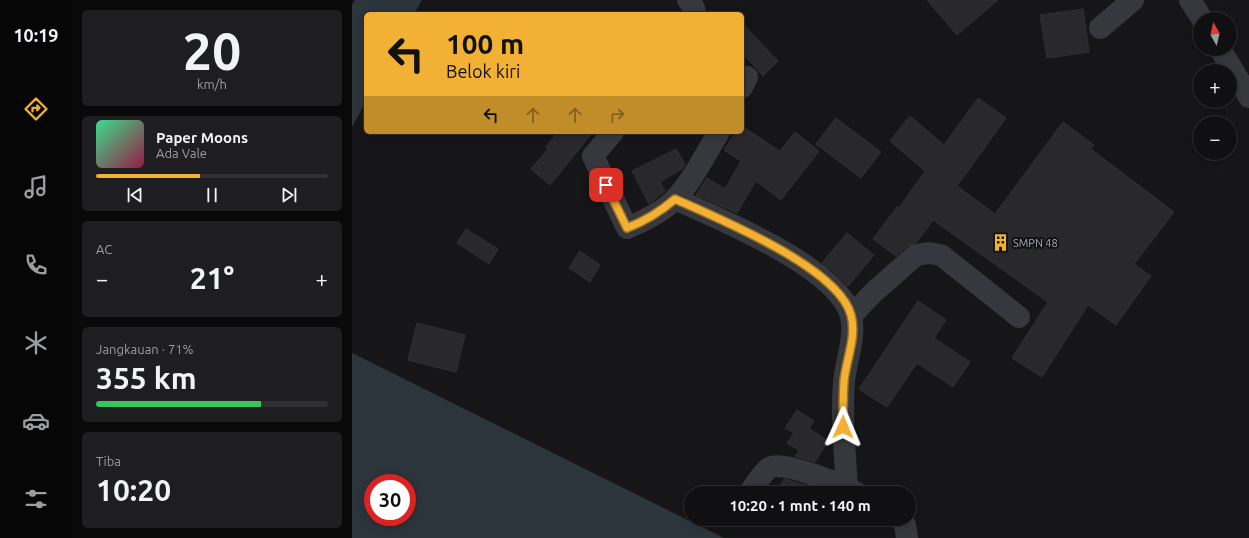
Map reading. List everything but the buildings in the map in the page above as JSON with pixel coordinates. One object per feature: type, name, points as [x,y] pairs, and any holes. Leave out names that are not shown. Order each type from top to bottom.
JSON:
[{"type":"street","points":[[688,0],[694,8],[695,12]]},
{"type":"street","points":[[1100,28],[1133,0]]},
{"type":"street","points":[[1190,0],[1198,12]]},
{"type":"street","points":[[1224,56],[1249,97]]},
{"type":"street","points":[[611,134],[593,156],[627,228],[643,222],[675,199],[690,179],[718,134]]},
{"type":"street","points":[[675,199],[745,230],[800,262],[837,290],[846,302],[851,316],[853,332],[844,382],[843,427],[851,486]]},
{"type":"street","points":[[851,316],[874,292],[916,255],[929,253],[941,255],[1019,317]]},
{"type":"street","points":[[754,486],[768,468],[774,465],[817,475],[843,486]]},
{"type":"street","points":[[905,526],[908,538]]},
{"type":"shaded area","points":[[355,0],[422,0],[415,12],[364,12],[364,105],[352,127],[352,5]]},
{"type":"shaded area","points":[[352,353],[684,518],[684,526],[700,526],[724,538],[352,538]]},
{"type":"place","name":"SMPN 48","points":[[1000,243]]},
{"type":"route","points":[[606,185],[627,228],[643,222],[675,199],[745,230],[800,262],[837,290],[846,302],[851,316],[853,332],[844,382],[843,427]]}]
